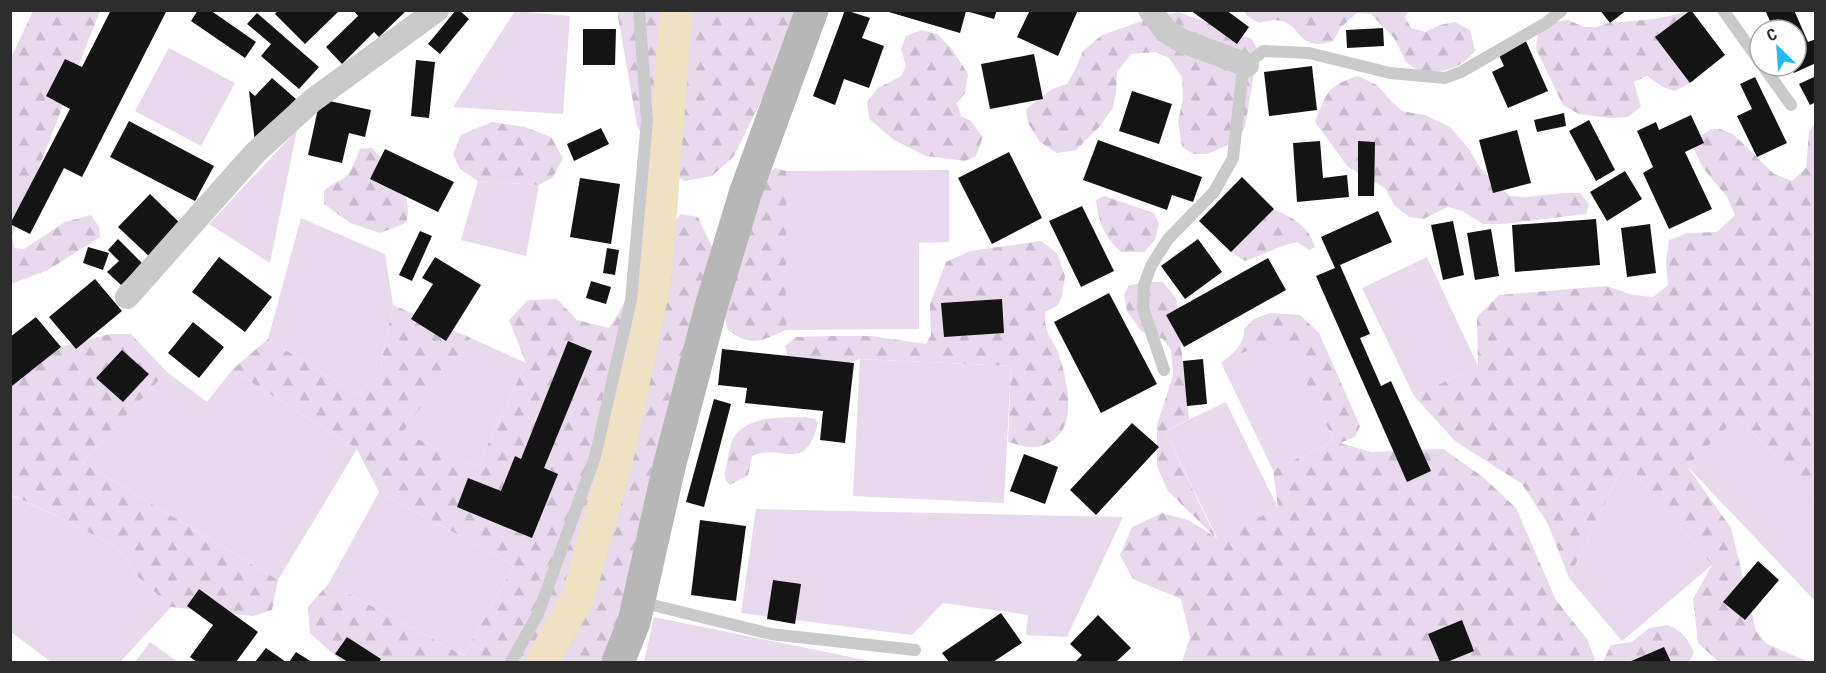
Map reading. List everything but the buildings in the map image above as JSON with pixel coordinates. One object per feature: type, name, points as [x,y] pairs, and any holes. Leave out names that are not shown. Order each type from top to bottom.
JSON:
[{"type":"street","points":[[127,297],[256,152],[313,100],[437,10]]},
{"type":"street","points":[[618,663],[634,622],[669,467],[711,307],[745,194],[812,10]]},
{"type":"street","points":[[1150,10],[1166,31],[1180,40],[1247,64]]},
{"type":"lane","points":[[511,663],[538,614],[595,457],[631,300],[647,121],[639,10]]},
{"type":"lane","points":[[1164,370],[1143,308],[1143,285],[1151,266],[1168,238],[1214,192],[1233,158],[1242,77],[1247,64],[1263,51],[1309,53],[1390,74],[1444,78],[1461,72],[1546,23],[1562,10]]},
{"type":"lane","points":[[1723,10],[1748,45]]},
{"type":"lane","points":[[1772,78],[1791,105]]},
{"type":"lane","points":[[639,602],[771,634],[915,650]]},
{"type":"green space","points":[[33,11],[100,11],[12,236],[14,248],[24,249],[65,222],[91,215],[99,227],[100,237],[48,270],[11,284],[11,58]]},
{"type":"green space","points":[[515,11],[570,16],[563,114],[453,107]]},
{"type":"green space","points":[[617,11],[805,11],[734,156],[712,176],[684,181],[656,161],[637,125]]},
{"type":"green space","points":[[1244,11],[1409,11],[1405,17],[1411,28],[1425,32],[1440,25],[1455,22],[1470,30],[1475,50],[1459,65],[1423,74],[1406,62],[1394,38],[1371,14],[1357,13],[1341,27],[1333,41],[1319,44],[1310,43],[1304,39],[1289,24],[1272,20],[1259,23],[1247,16]]},
{"type":"green space","points":[[1691,11],[1690,83],[1675,91],[1663,87],[1647,76],[1634,82],[1641,107],[1628,117],[1609,118],[1579,114],[1563,105],[1536,49],[1538,34],[1550,23],[1568,20],[1584,27],[1597,27],[1608,23],[1655,19]]},
{"type":"green space","points":[[1178,12],[1252,39],[1257,49],[1245,127],[1238,140],[1208,154],[1193,154],[1182,147],[1178,121],[1183,99],[1182,77],[1169,58],[1155,52],[1131,54],[1117,72],[1113,107],[1101,125],[1076,150],[1057,153],[1040,142],[1028,123],[1026,109],[1052,89],[1067,84],[1083,51],[1102,35],[1151,18]]},
{"type":"green space","points":[[921,30],[937,34],[952,49],[968,74],[965,93],[957,103],[961,116],[971,121],[983,137],[976,156],[965,161],[926,156],[894,140],[869,119],[867,102],[878,88],[901,76],[906,66],[901,49],[906,36]]},
{"type":"green space","points":[[169,48],[235,83],[201,146],[135,111]]},
{"type":"green space","points":[[1358,76],[1377,85],[1402,111],[1425,115],[1450,127],[1469,149],[1480,168],[1510,196],[1580,193],[1589,204],[1586,214],[1502,224],[1483,224],[1462,211],[1448,207],[1423,219],[1409,217],[1395,206],[1385,188],[1348,167],[1315,122],[1325,97],[1333,87]]},
{"type":"green space","points":[[492,122],[525,127],[551,137],[563,158],[553,177],[539,185],[478,181],[460,169],[453,154],[461,135]]},
{"type":"green space","points":[[1815,123],[1815,499],[1738,417],[1687,466],[1731,528],[1756,631],[1767,644],[1809,662],[1719,662],[1698,643],[1693,599],[1712,565],[1625,461],[1569,578],[1548,524],[1522,484],[1455,441],[1414,396],[1478,366],[1477,317],[1499,295],[1606,286],[1633,295],[1653,297],[1668,285],[1666,262],[1669,240],[1688,233],[1717,232],[1735,215],[1727,197],[1703,168],[1691,143],[1711,129],[1720,129],[1733,134],[1774,174],[1792,181],[1806,168],[1809,132]]},
{"type":"green space","points":[[297,130],[270,263],[209,224]]},
{"type":"green space","points":[[372,148],[400,182],[407,201],[406,223],[380,233],[350,223],[324,204],[324,191],[348,174],[360,149]]},
{"type":"green space","points":[[775,168],[786,171],[786,330],[763,340],[750,341],[727,329],[722,297],[763,179]]},
{"type":"green space","points":[[949,170],[949,242],[919,243],[919,329],[786,330],[786,171]]},
{"type":"green space","points":[[478,181],[539,185],[526,256],[461,240]]},
{"type":"green space","points":[[1104,196],[1154,213],[1159,224],[1155,240],[1144,252],[1121,252],[1110,240],[1103,229],[1097,209],[1096,200]]},
{"type":"green space","points":[[1274,209],[1294,219],[1304,228],[1309,233],[1315,247],[1309,250],[1297,242],[1245,261],[1231,252]]},
{"type":"green space","points":[[680,214],[698,217],[720,264],[611,662],[342,662],[310,633],[308,607],[329,583],[464,656],[514,565],[379,492],[357,449],[232,370],[268,339],[358,395],[380,368],[393,305],[471,338],[403,432],[477,467],[526,363],[509,320],[528,300],[557,299],[577,320],[609,328]]},
{"type":"green space","points":[[301,218],[385,254],[393,305],[380,368],[358,395],[268,339]]},
{"type":"green space","points":[[1041,241],[1057,253],[1065,276],[1062,297],[1057,306],[1045,312],[1046,326],[1059,355],[1068,396],[1065,423],[1060,434],[1050,443],[1032,447],[1008,442],[1011,366],[860,359],[807,377],[790,366],[785,346],[796,337],[871,336],[926,344],[931,335],[930,304],[946,262],[970,251]]},
{"type":"green space","points":[[1427,257],[1478,366],[1414,396],[1362,288]]},
{"type":"green space","points":[[1163,282],[1176,298],[1189,419],[1165,431],[1216,538],[1278,508],[1273,470],[1334,441],[1283,334],[1221,363],[1243,340],[1244,329],[1254,319],[1270,313],[1300,315],[1319,333],[1360,426],[1355,437],[1340,443],[1371,452],[1443,449],[1483,477],[1516,508],[1556,600],[1587,639],[1595,659],[1593,662],[1182,662],[1190,637],[1181,599],[1133,579],[1120,555],[1132,527],[1162,513],[1188,520],[1214,536],[1168,491],[1157,466],[1157,425],[1173,375],[1171,350],[1163,339],[1141,331],[1127,311],[1124,294],[1129,285]]},
{"type":"green space","points":[[1283,333],[1334,441],[1273,470],[1221,363]]},
{"type":"green space","points":[[110,334],[131,334],[167,372],[82,462],[278,580],[272,610],[253,616],[171,607],[138,577],[118,548],[66,520],[11,495],[11,337],[37,353]]},
{"type":"green space","points":[[471,338],[526,363],[477,467],[402,432]]},
{"type":"green space","points":[[860,359],[1011,366],[1004,503],[853,496]]},
{"type":"green space","points":[[232,370],[357,449],[278,580],[82,462],[167,372],[207,402]]},
{"type":"green space","points":[[1226,402],[1278,508],[1217,538],[1165,431]]},
{"type":"green space","points":[[805,417],[815,419],[818,423],[813,439],[806,449],[799,453],[773,452],[752,456],[748,475],[730,485],[727,482],[725,475],[729,451],[738,432],[761,420]]},
{"type":"green space","points":[[1738,417],[1815,499],[1815,601],[1687,466]]},
{"type":"green space","points":[[1625,461],[1712,565],[1622,641],[1569,578]]},
{"type":"green space","points":[[379,492],[514,565],[464,656],[329,583]]},
{"type":"green space","points":[[10,495],[66,520],[118,548],[138,577],[171,607],[120,662],[51,662],[11,632]]},
{"type":"green space","points":[[756,509],[1123,517],[1067,637],[1026,635],[1028,615],[943,603],[912,635],[741,613]]},
{"type":"green space","points":[[654,617],[875,662],[644,662]]},
{"type":"green space","points":[[1668,625],[1681,633],[1689,644],[1694,653],[1689,662],[1603,662],[1611,645],[1632,642],[1649,628]]},
{"type":"green space","points":[[150,642],[178,662],[135,662]]},
{"type":"waterway","points":[[542,662],[578,597],[617,458],[655,281],[676,10]]}]
